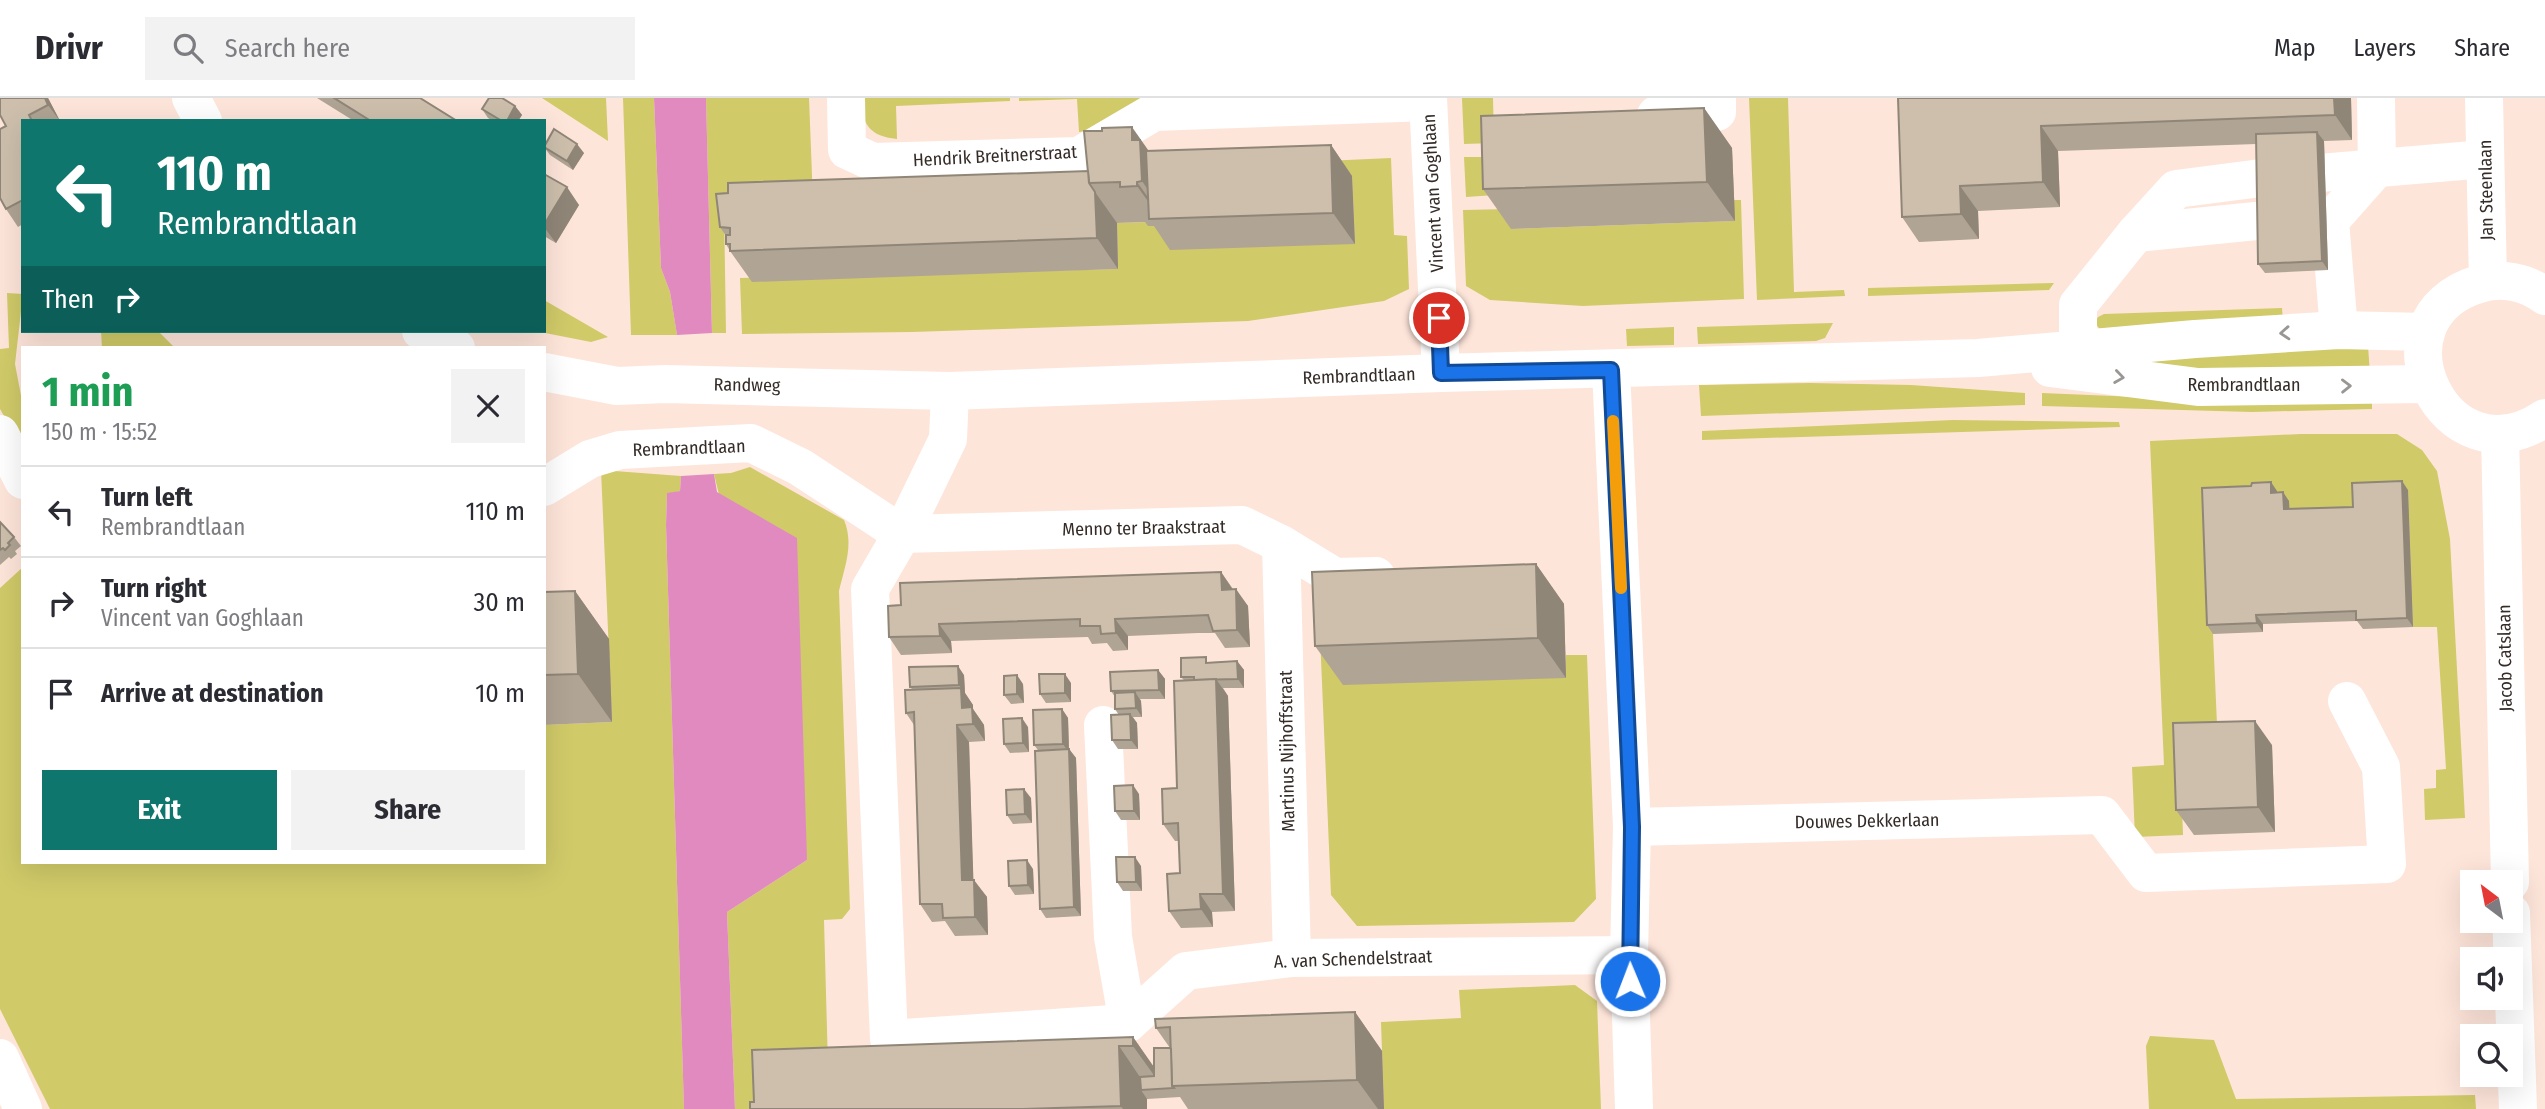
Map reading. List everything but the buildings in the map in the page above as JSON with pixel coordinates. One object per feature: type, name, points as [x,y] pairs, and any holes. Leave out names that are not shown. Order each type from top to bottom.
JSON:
[{"type":"street","points":[[191,98],[203,119]]},
{"type":"street","name":"Hendrik Breitnerstraat","points":[[846,98],[847,150],[873,162],[1079,156],[1154,112],[1428,100]]},
{"type":"street","points":[[1625,116],[1717,112],[1717,98]]},
{"type":"street","points":[[2339,330],[2330,221],[2377,168],[2376,98]]},
{"type":"street","name":"Jan Steenlaan","points":[[2484,98],[2488,281]]},
{"type":"street","name":"Vincent van Goghlaan","points":[[1428,100],[1441,373]]},
{"type":"street","points":[[2078,350],[2078,305],[2136,233],[2176,189],[2261,178],[2485,159]]},
{"type":"street","points":[[2136,233],[2256,220],[2330,221]]},
{"type":"street","points":[[2545,296],[2535,289],[2512,281],[2488,281],[2464,288],[2444,303],[2426,332],[2423,349],[2423,367],[2428,384],[2441,407],[2462,424],[2500,434],[2518,431],[2545,418]]},
{"type":"street","name":"Rembrandtlaan","points":[[950,391],[1441,373],[1978,358],[2339,330],[2426,332]]},
{"type":"street","points":[[425,333],[452,346]]},
{"type":"street","name":"Rembrandtlaan","points":[[1978,358],[2198,387],[2428,384]]},
{"type":"street","points":[[1611,370],[1632,827],[1629,955],[1634,1109]]},
{"type":"street","name":"Randweg","points":[[546,372],[617,386],[722,384],[950,391]]},
{"type":"street","points":[[950,391],[948,439],[902,534],[870,589],[889,1039],[1128,1023],[1113,937],[1103,725]]},
{"type":"street","points":[[0,434],[21,476]]},
{"type":"street","name":"Jacob Catslaan","points":[[2500,434],[2510,870]]},
{"type":"street","name":"Rembrandtlaan","points":[[546,486],[590,459],[620,450],[751,443],[800,467],[902,534]]},
{"type":"street","name":"Menno ter Braakstraat","points":[[902,534],[1242,525],[1281,544],[1335,577],[1404,575]]},
{"type":"street","name":"Martinus Nijhoffstraat","points":[[1281,544],[1292,958]]},
{"type":"street","name":"Douwes Dekkerlaan","points":[[1632,827],[2102,814],[2146,873],[2387,864],[2381,767],[2347,701]]},
{"type":"street","points":[[2512,933],[2518,1109]]},
{"type":"street","name":"A. van Schendelstraat","points":[[1128,1023],[1186,971],[1292,958],[1629,955]]},
{"type":"street","points":[[0,1058],[23,1109]]},
{"type":"shaded area","points":[[542,98],[606,98],[608,141]]},
{"type":"shaded area","points":[[623,98],[654,98],[661,268],[670,292],[677,335],[631,335]]},
{"type":"shaded area","points":[[654,98],[706,98],[712,333],[677,335],[670,292],[661,268]]},
{"type":"shaded area","points":[[706,98],[809,98],[813,201],[724,206],[726,333],[712,333]]},
{"type":"shaded area","points":[[858,98],[1010,98],[1010,101],[896,106],[897,139],[873,132],[865,122]]},
{"type":"shaded area","points":[[1019,98],[1147,98],[1086,131],[1079,132],[1077,99],[1019,101]]},
{"type":"shaded area","points":[[1462,98],[1493,98],[1494,143],[1464,144]]},
{"type":"shaded area","points":[[1749,98],[1788,98],[1794,292],[1844,290],[1845,296],[1757,300]]},
{"type":"shaded area","points":[[1464,157],[1485,157],[1495,195],[1466,197]]},
{"type":"shaded area","points":[[1391,158],[1394,235],[1407,236],[1409,289],[1384,301],[1248,321],[912,332],[742,334],[740,278],[1118,269],[1117,223],[1148,222],[1149,226],[1355,244],[1352,176],[1325,161]]},
{"type":"shaded area","points":[[1734,200],[1741,200],[1744,299],[1583,306],[1490,300],[1466,286],[1463,210],[1510,209],[1511,229],[1734,221]]},
{"type":"shaded area","points":[[2054,283],[2049,290],[1868,296],[1868,288]]},
{"type":"shaded area","points":[[7,293],[21,294],[15,364],[21,396],[21,446],[0,409],[0,349],[9,348]]},
{"type":"shaded area","points":[[546,301],[608,337],[591,342],[545,333]]},
{"type":"shaded area","points":[[2282,308],[2283,322],[2102,331],[2095,322],[2104,314]]},
{"type":"shaded area","points":[[1833,323],[1825,338],[1816,341],[1698,344],[1697,327]]},
{"type":"shaded area","points":[[1674,327],[1674,345],[1627,346],[1626,329]]},
{"type":"shaded area","points":[[101,333],[160,333],[173,346],[102,346]]},
{"type":"shaded area","points":[[2368,346],[2370,374],[2200,373],[2100,354]]},
{"type":"shaded area","points":[[1699,385],[1911,385],[2025,393],[2025,405],[1701,416]]},
{"type":"shaded area","points":[[2042,393],[2255,402],[2372,395],[2372,409],[2252,412],[2042,406]]},
{"type":"shaded area","points":[[1953,420],[2119,422],[2120,427],[1702,440],[1702,431]]},
{"type":"shaded area","points":[[2301,434],[2397,434],[2422,450],[2437,471],[2450,539],[2465,818],[2425,820],[2424,789],[2436,788],[2436,770],[2446,769],[2437,627],[2413,627],[2408,491],[2359,516],[2290,518],[2277,502],[2277,491],[2213,634],[2218,747],[2180,749],[2183,835],[2135,837],[2132,767],[2164,765],[2150,441]]},
{"type":"shaded area","points":[[750,467],[844,520],[847,529],[848,555],[839,591],[850,909],[842,919],[824,920],[828,1066],[759,1109],[735,1109],[727,912],[807,860],[714,474],[731,473]]},
{"type":"shaded area","points":[[601,470],[681,476],[680,491],[667,494],[666,525],[684,1109],[50,1109],[0,1009],[0,588],[21,569],[21,864],[546,864],[546,725],[612,722]]},
{"type":"shaded area","points":[[714,474],[717,492],[797,538],[807,860],[727,912],[735,1109],[684,1109],[667,493],[680,491],[681,476]]},
{"type":"shaded area","points":[[1319,612],[1565,678],[1566,655],[1587,655],[1596,899],[1574,922],[1357,926],[1331,895]]},
{"type":"shaded area","points":[[1575,985],[1597,1001],[1601,1109],[1384,1109],[1381,1022],[1461,1018],[1459,990]]},
{"type":"shaded area","points":[[2150,1036],[2214,1040],[2236,1099],[2475,1095],[2476,1109],[2149,1109],[2146,1046]]},
{"type":"slow traffic","points":[[1613,421],[1621,588]]},
{"type":"route","points":[[1439,318],[1441,373],[1611,370],[1632,827],[1630,981]]}]
